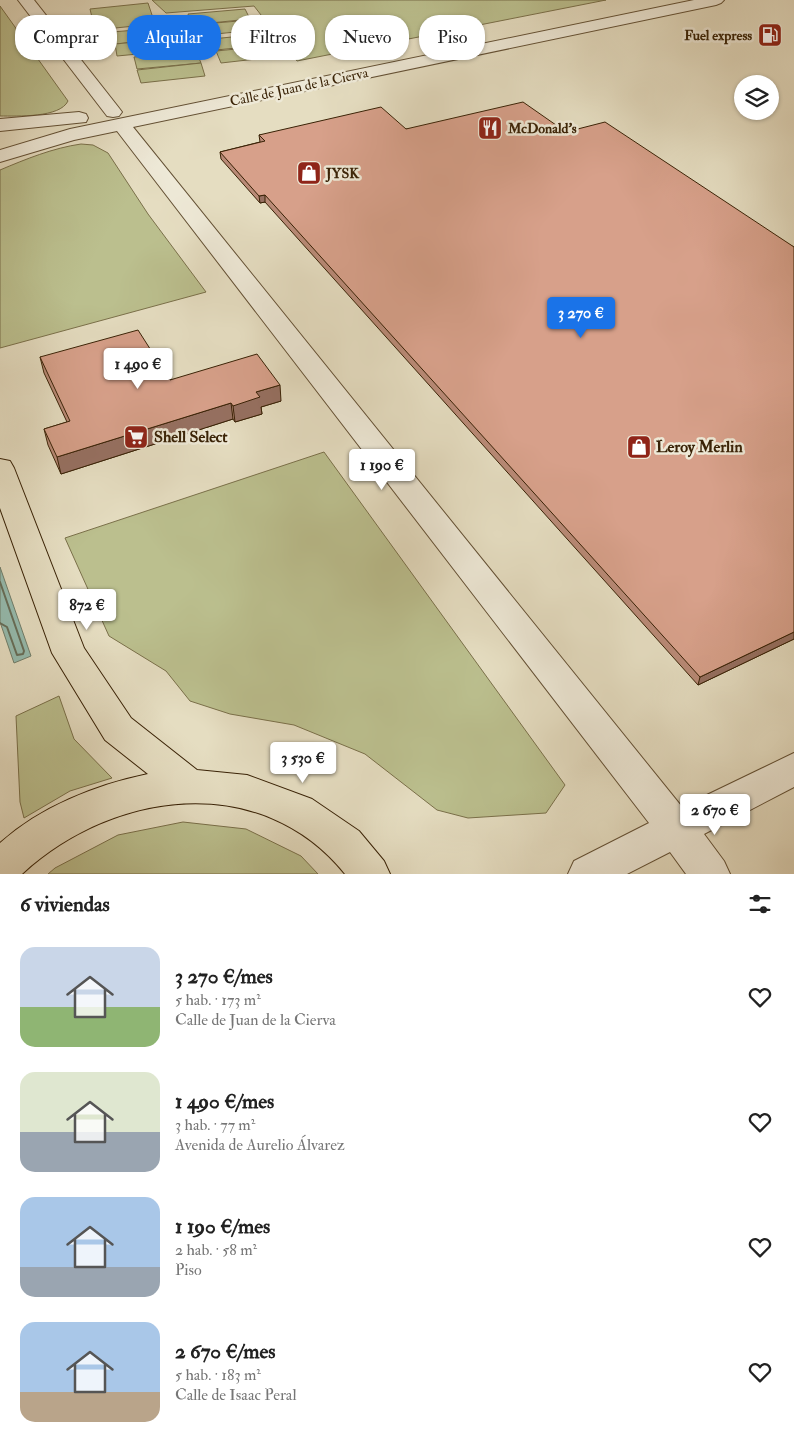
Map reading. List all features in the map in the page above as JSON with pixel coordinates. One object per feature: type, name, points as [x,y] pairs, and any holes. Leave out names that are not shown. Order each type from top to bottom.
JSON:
[{"type":"main road","points":[[0,468],[69,653],[79,671],[118,729],[189,786]]},
{"type":"main road","points":[[0,868],[29,842],[66,820],[104,803],[146,791],[189,786],[247,792],[299,811],[345,844],[370,874]]},
{"type":"street","points":[[26,0],[710,874]]},
{"type":"street","name":"Calle de Juan de la Cierva","points":[[0,156],[117,118],[661,0]]},
{"type":"street","name":"Calle de Juan de la Cierva","points":[[0,125],[117,118],[716,0]]},
{"type":"street","points":[[588,874],[794,769]]},
{"type":"green space","points":[[152,0],[606,0],[485,24],[485,15],[419,15],[419,37],[409,39],[409,15],[325,15],[325,55],[315,57],[315,15],[261,15],[254,6],[166,13]]},
{"type":"green space","points":[[148,3],[152,15],[127,15],[127,27],[117,28],[117,15],[91,15],[90,9]]},
{"type":"green space","points":[[0,6],[15,27],[15,60],[39,60],[68,101],[56,111],[47,113],[0,116]]},
{"type":"green space","points":[[245,9],[248,15],[231,15],[231,21],[221,22],[221,15],[188,14]]},
{"type":"green space","points":[[221,22],[231,22],[231,32],[221,33]]},
{"type":"green space","points":[[127,31],[127,43],[117,44],[117,32]]},
{"type":"green space","points":[[231,37],[231,49],[221,50],[221,38]]},
{"type":"green space","points":[[127,43],[127,55],[117,56],[117,44]]},
{"type":"green space","points":[[231,50],[231,60],[248,60],[221,63],[221,51]]},
{"type":"green space","points":[[135,60],[200,60],[201,63],[137,69]]},
{"type":"green space","points":[[201,63],[205,76],[141,83],[137,70]]},
{"type":"green space","points":[[81,144],[93,145],[108,153],[148,214],[206,292],[0,348],[0,170],[50,151]]},
{"type":"green space","points":[[324,452],[565,785],[546,813],[468,818],[437,810],[365,754],[294,725],[230,714],[190,701],[166,671],[109,636],[65,538]]},
{"type":"green space","points":[[59,696],[74,739],[112,778],[70,791],[24,818],[20,802],[16,716]]},
{"type":"green space","points":[[183,822],[246,829],[301,856],[318,874],[48,874],[55,868],[118,835]]},
{"type":"water","points":[[0,567],[31,656],[14,663],[0,622]]},
{"type":"building","name":"Leroy Merlin","points":[[523,102],[566,132],[605,122],[794,247],[794,632],[700,677],[265,195],[259,196],[220,152],[265,141],[259,135],[381,107],[406,129]]},
{"type":"building","points":[[138,330],[170,380],[257,354],[280,385],[256,392],[260,397],[233,406],[231,403],[57,457],[44,429],[70,421],[40,357]]},
{"type":"place","name":"Fuel express","points":[[770,35]]},
{"type":"place","name":"McDonald's","points":[[490,128]]},
{"type":"place","name":"JYSK","points":[[309,173]]},
{"type":"place","name":"Shell Select","points":[[136,437]]},
{"type":"place","name":"Leroy Merlin","points":[[639,447]]}]
